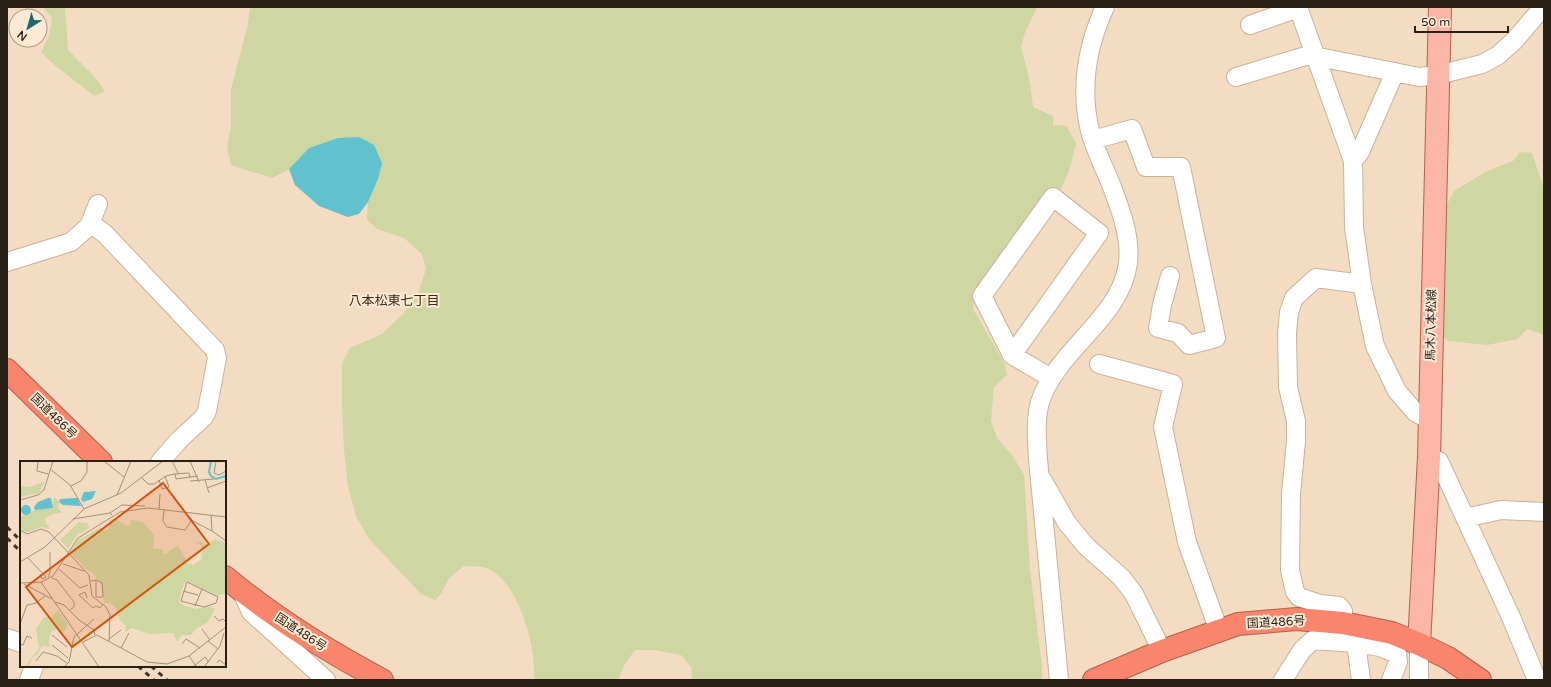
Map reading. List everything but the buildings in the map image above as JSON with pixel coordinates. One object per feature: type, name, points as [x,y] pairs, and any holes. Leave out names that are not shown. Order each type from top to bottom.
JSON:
[{"type":"highway","name":"国道486号","points":[[7,370],[100,461]]},
{"type":"highway","name":"国道486号","points":[[226,578],[242,592],[325,647],[351,664],[382,680]]},
{"type":"highway","name":"国道486号","points":[[1094,680],[1162,651],[1238,624],[1297,619],[1344,623],[1392,633],[1448,658],[1480,680]]},
{"type":"main road","name":"馬木八本松線","points":[[1419,644],[1429,457],[1440,7]]},
{"type":"street","points":[[1058,672],[1036,432],[1040,403],[1051,378],[1066,357],[1110,306],[1122,286],[1128,263],[1126,226],[1090,132],[1086,105],[1085,77],[1089,56],[1099,19],[1105,7]]},
{"type":"street","points":[[1250,25],[1298,7],[1353,161],[1354,227],[1362,284],[1375,346],[1397,391],[1416,412],[1429,420]]},
{"type":"street","points":[[1236,77],[1309,55],[1419,77],[1438,75],[1482,64],[1497,56],[1514,41],[1543,7]]},
{"type":"street","points":[[1514,41],[1525,37],[1540,23],[1544,23]]},
{"type":"street","points":[[1353,161],[1360,152],[1395,72]]},
{"type":"street","points":[[1093,140],[1132,129],[1146,167],[1181,167],[1216,338],[1189,345],[1178,333],[1158,328],[1162,305],[1170,276]]},
{"type":"street","points":[[1012,355],[1099,233],[1053,198],[982,296],[1012,355],[1051,378]]},
{"type":"street","points":[[7,262],[71,242],[89,226],[98,204]]},
{"type":"street","points":[[89,226],[97,228],[105,234],[215,350],[218,358],[207,411],[204,417],[179,440],[161,461]]},
{"type":"street","points":[[1344,623],[1343,611],[1339,606],[1320,604],[1299,597],[1295,592],[1290,570],[1291,494],[1296,441],[1296,421],[1288,387],[1287,333],[1289,312],[1294,298],[1316,278],[1362,284]]},
{"type":"street","points":[[1099,364],[1173,384],[1163,427],[1187,542],[1219,631]]},
{"type":"street","points":[[1429,457],[1439,461],[1511,617],[1537,680]]},
{"type":"street","points":[[1040,474],[1067,523],[1086,546],[1122,578],[1134,594],[1162,651]]},
{"type":"street","points":[[1466,518],[1501,510],[1544,512]]},
{"type":"street","points":[[242,592],[251,612],[326,680]]},
{"type":"street","points":[[7,638],[20,643]]},
{"type":"street","points":[[1283,680],[1302,650],[1313,640],[1357,646],[1380,647],[1397,654],[1398,662],[1391,680]]},
{"type":"street","points":[[1415,676],[1419,644]]},
{"type":"street","points":[[1357,646],[1361,680]]},
{"type":"street","points":[[29,680],[34,667]]},
{"type":"green space","points":[[43,7],[67,7],[65,9],[68,50],[95,77],[105,92],[94,96],[51,62],[41,52],[43,48],[48,48],[48,38],[52,18],[48,13],[48,8]]},
{"type":"green space","points":[[250,7],[1037,7],[1025,33],[1021,46],[1030,83],[1033,107],[1053,116],[1053,125],[1067,126],[1076,144],[1070,168],[1057,199],[976,293],[973,309],[1005,364],[1007,375],[994,387],[991,421],[997,438],[1012,455],[1024,475],[1030,569],[1042,667],[1042,680],[692,680],[691,667],[681,655],[654,650],[635,650],[625,664],[618,680],[534,680],[532,650],[523,615],[506,584],[495,573],[483,567],[464,566],[449,578],[441,594],[435,600],[421,594],[369,539],[356,516],[348,486],[344,450],[342,363],[350,348],[382,334],[403,314],[419,291],[426,269],[422,254],[404,238],[377,229],[367,220],[368,202],[378,179],[359,137],[338,138],[309,148],[289,169],[272,178],[231,165],[227,147],[231,126],[231,89],[248,24]]},
{"type":"green space","points":[[1520,152],[1532,153],[1544,189],[1544,335],[1527,329],[1518,339],[1487,345],[1448,341],[1441,334],[1444,210],[1454,191],[1487,171],[1513,161]]},
{"type":"water","points":[[359,137],[374,145],[382,163],[378,179],[368,202],[359,214],[348,217],[319,206],[295,185],[289,169],[309,148],[338,138]]},
{"type":"railway","points":[[7,527],[20,540]]},
{"type":"railway","points":[[7,538],[20,551]]},
{"type":"railway","points":[[139,667],[154,680]]},
{"type":"railway","points":[[152,667],[167,680]]},
{"type":"district","name":"八本松東七丁目","points":[[394,300]]}]
